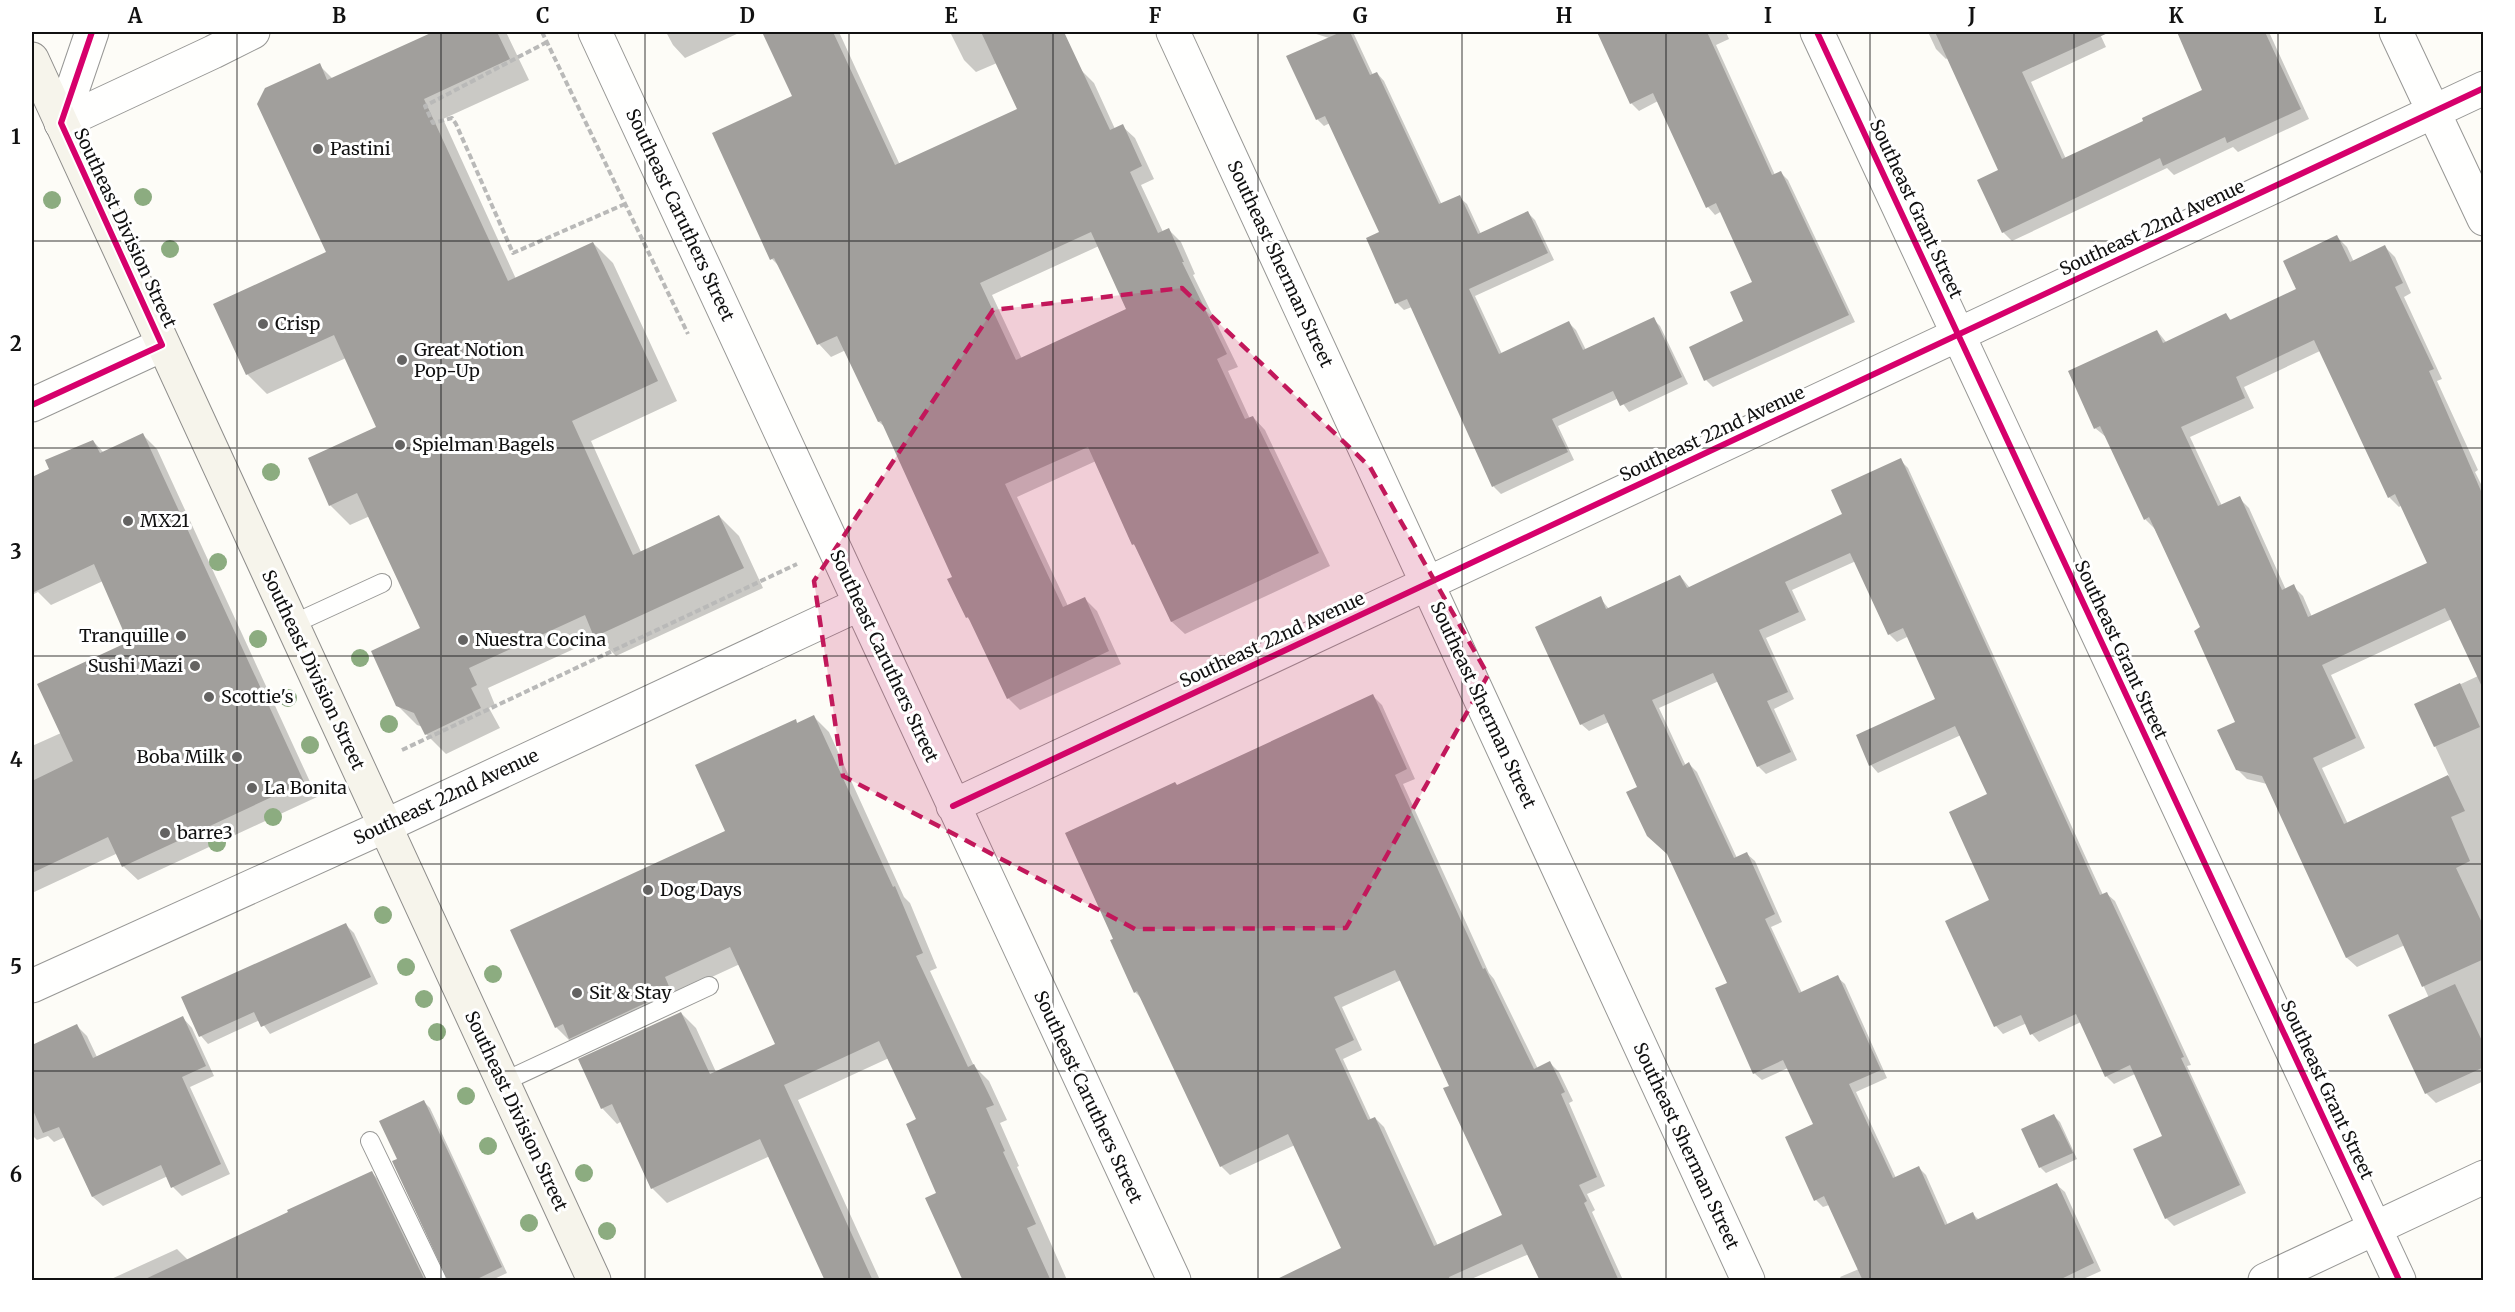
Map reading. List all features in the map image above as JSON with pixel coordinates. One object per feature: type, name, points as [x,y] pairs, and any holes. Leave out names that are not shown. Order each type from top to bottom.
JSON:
[{"type":"main road","name":"Southeast Division Street","points":[[32,59],[594,1281]]},
{"type":"street","points":[[61,123],[92,32]]},
{"type":"street","points":[[61,123],[253,32]]},
{"type":"street","name":"Southeast Caruthers Street","points":[[595,32],[1174,1281]]},
{"type":"street","name":"Southeast Sherman Street","points":[[1173,32],[1748,1281]]},
{"type":"street","name":"Southeast Grant Street","points":[[1817,32],[2399,1281]]},
{"type":"street","points":[[2396,32],[2484,219]]},
{"type":"street","name":"Southeast 22nd Avenue","points":[[953,806],[2484,88]]},
{"type":"street","points":[[32,405],[162,345]]},
{"type":"street","name":"Southeast 22nd Avenue","points":[[32,986],[385,826],[860,604]]},
{"type":"street","points":[[2265,1281],[2484,1178]]},
{"type":"lane","points":[[293,624],[382,583]]},
{"type":"lane","points":[[503,1082],[709,986]]},
{"type":"lane","points":[[370,1141],[437,1281]]},
{"type":"path","points":[[542,32],[691,341]]},
{"type":"path","points":[[547,42],[424,106],[434,123],[452,118],[513,253],[625,204]]},
{"type":"path","points":[[402,750],[798,563]]},
{"type":"highlighted area","points":[[1182,288],[1370,467],[1488,675],[1346,928],[1135,929],[843,776],[814,581],[993,310]]},
{"type":"building","points":[[433,32],[497,32],[510,59],[424,99],[508,281],[593,242],[658,381],[572,421],[633,555],[719,515],[744,568],[594,637],[585,615],[469,668],[477,685],[471,688],[481,708],[425,735],[414,713],[396,706],[371,651],[420,628],[357,493],[329,506],[308,458],[376,427],[334,335],[246,375],[213,304],[326,252],[257,104],[265,88],[320,63],[327,80]]},
{"type":"building","points":[[762,32],[833,32],[895,165],[1017,109],[981,32],[1064,32],[1110,130],[1123,124],[1142,166],[1130,172],[1158,233],[1169,228],[1184,262],[1182,262],[1227,354],[1217,359],[1245,419],[1253,416],[1319,553],[1171,622],[1134,544],[1132,545],[1088,447],[1005,484],[1063,607],[1085,597],[1109,651],[1007,699],[947,579],[952,577],[881,421],[878,422],[837,336],[817,345],[774,258],[770,260],[712,133],[792,96]],"holes":[[[1091,232],[1126,309],[1016,360],[980,283]]]},
{"type":"building","points":[[1341,32],[1350,32],[1370,75],[1377,72],[1439,204],[1460,195],[1478,234],[1528,211],[1548,253],[1469,289],[1499,354],[1569,321],[1583,350],[1654,317],[1682,377],[1620,406],[1613,391],[1552,419],[1568,452],[1492,487],[1407,299],[1395,304],[1366,238],[1379,232],[1325,116],[1316,120],[1286,56]]},
{"type":"building","points":[[1597,32],[1707,32],[1772,175],[1781,171],[1849,315],[1704,381],[1689,347],[1743,321],[1730,292],[1752,282],[1716,203],[1706,208],[1653,93],[1630,104]]},
{"type":"building","points":[[1935,32],[2110,32],[2022,72],[2062,159],[2202,90],[2177,32],[2265,32],[2301,109],[2227,143],[2225,137],[2163,166],[2160,158],[2002,233],[1977,180],[1998,170]]},
{"type":"building","points":[[2337,235],[2350,262],[2385,245],[2403,283],[2395,287],[2434,369],[2429,371],[2484,498],[2484,691],[2445,608],[2322,665],[2356,738],[2313,758],[2344,824],[2448,775],[2465,811],[2451,817],[2470,861],[2456,868],[2484,927],[2484,959],[2422,987],[2398,934],[2346,958],[2262,776],[2236,770],[2217,730],[2235,722],[2194,631],[2200,627],[2149,517],[2144,520],[2100,426],[2094,429],[2068,371],[2157,330],[2163,343],[2226,313],[2230,320],[2296,289],[2283,261]],"holes":[[[2314,340],[2388,498],[2395,494],[2427,563],[2308,617],[2294,584],[2282,590],[2240,496],[2218,506],[2181,427],[2245,398],[2236,377]]]},
{"type":"building","points":[[143,433],[304,782],[122,867],[108,837],[32,873],[32,781],[73,761],[37,684],[128,642],[94,564],[32,593],[32,477],[49,469],[45,460],[93,440],[100,453]]},
{"type":"building","points":[[1901,458],[2100,895],[2107,892],[2184,1057],[2181,1058],[2240,1185],[2165,1219],[2133,1149],[2162,1136],[2130,1065],[2105,1077],[2076,1014],[2030,1035],[2021,1015],[1994,1027],[1945,921],[1989,900],[1949,812],[1987,794],[1955,726],[1869,766],[1856,735],[1935,699],[1903,628],[1888,635],[1850,553],[1785,582],[1799,612],[1759,630],[1788,692],[1767,701],[1791,752],[1757,767],[1713,673],[1652,700],[1683,766],[1689,762],[1734,858],[1747,852],[1775,914],[1765,919],[1799,993],[1838,975],[1881,1070],[1849,1084],[1893,1178],[1919,1166],[1945,1225],[1973,1212],[1976,1220],[2057,1183],[2094,1263],[2057,1281],[1863,1281],[1824,1196],[1814,1201],[1785,1137],[1813,1124],[1783,1060],[1753,1074],[1715,988],[1727,983],[1667,854],[1647,836],[1626,792],[1637,787],[1604,714],[1580,725],[1535,627],[1601,596],[1606,609],[1680,575],[1687,588],[1842,514],[1831,490]]},
{"type":"building","points":[[2460,683],[2480,727],[2434,747],[2414,704]]},
{"type":"building","points":[[1373,694],[1407,769],[1395,775],[1483,969],[1485,968],[1534,1069],[1550,1061],[1565,1092],[1561,1094],[1597,1177],[1579,1185],[1587,1201],[1584,1203],[1619,1281],[1540,1281],[1522,1244],[1449,1277],[1450,1281],[1273,1281],[1341,1248],[1288,1134],[1220,1167],[1137,991],[1134,993],[1110,940],[1113,939],[1065,833],[1175,782],[1177,785]],"holes":[[[1395,970],[1449,1086],[1443,1088],[1502,1215],[1434,1246],[1375,1117],[1368,1120],[1335,1049],[1354,1040],[1334,997]]]},
{"type":"building","points":[[814,715],[893,887],[895,886],[923,953],[916,956],[968,1067],[974,1064],[994,1105],[986,1108],[1005,1151],[1003,1152],[1036,1224],[1027,1228],[1051,1281],[963,1281],[925,1198],[936,1193],[906,1124],[916,1119],[879,1041],[784,1085],[873,1281],[825,1281],[760,1139],[651,1189],[612,1104],[601,1109],[578,1059],[681,1012],[710,1074],[775,1044],[730,947],[665,977],[671,991],[569,1039],[563,1024],[555,1028],[510,930],[725,831],[695,765],[796,719],[797,723]]},
{"type":"building","points":[[346,923],[371,977],[261,1027],[254,1012],[199,1037],[181,997]]},
{"type":"building","points":[[2455,984],[2484,1045],[2484,1067],[2425,1094],[2388,1015]]},
{"type":"building","points":[[183,1016],[206,1066],[182,1077],[221,1164],[171,1188],[161,1165],[92,1197],[59,1127],[43,1133],[32,1108],[32,1045],[77,1024],[93,1058]]},
{"type":"building","points":[[424,1100],[502,1267],[473,1281],[448,1281],[392,1161],[397,1159],[379,1121]]},
{"type":"building","points":[[2054,1114],[2073,1153],[2039,1168],[2021,1129]]},
{"type":"building","points":[[372,1171],[425,1281],[141,1281],[288,1212],[287,1210]]},
{"type":"cycle path","points":[[32,405],[162,345],[61,123],[92,32]]},
{"type":"cycle path","points":[[1817,32],[2399,1280]]},
{"type":"cycle path","points":[[953,806],[2484,88]]},
{"type":"place","name":"Pastini","points":[[318,149]]},
{"type":"place","name":"Crisp","points":[[263,324]]},
{"type":"place","name":"Great Notion Pop-Up","points":[[402,360]]},
{"type":"place","name":"Spielman Bagels","points":[[400,445]]},
{"type":"place","name":"MX21","points":[[128,521]]},
{"type":"place","name":"Tranquille","points":[[181,636]]},
{"type":"place","name":"Nuestra Cocina","points":[[463,640]]},
{"type":"place","name":"Sushi Mazi","points":[[195,666]]},
{"type":"place","name":"Scottie's","points":[[209,697]]},
{"type":"place","name":"Boba Milk","points":[[237,757]]},
{"type":"place","name":"La Bonita","points":[[252,788]]},
{"type":"place","name":"barre3","points":[[165,833]]},
{"type":"place","name":"Dog Days","points":[[648,890]]},
{"type":"place","name":"Sit & Stay","points":[[577,993]]}]
